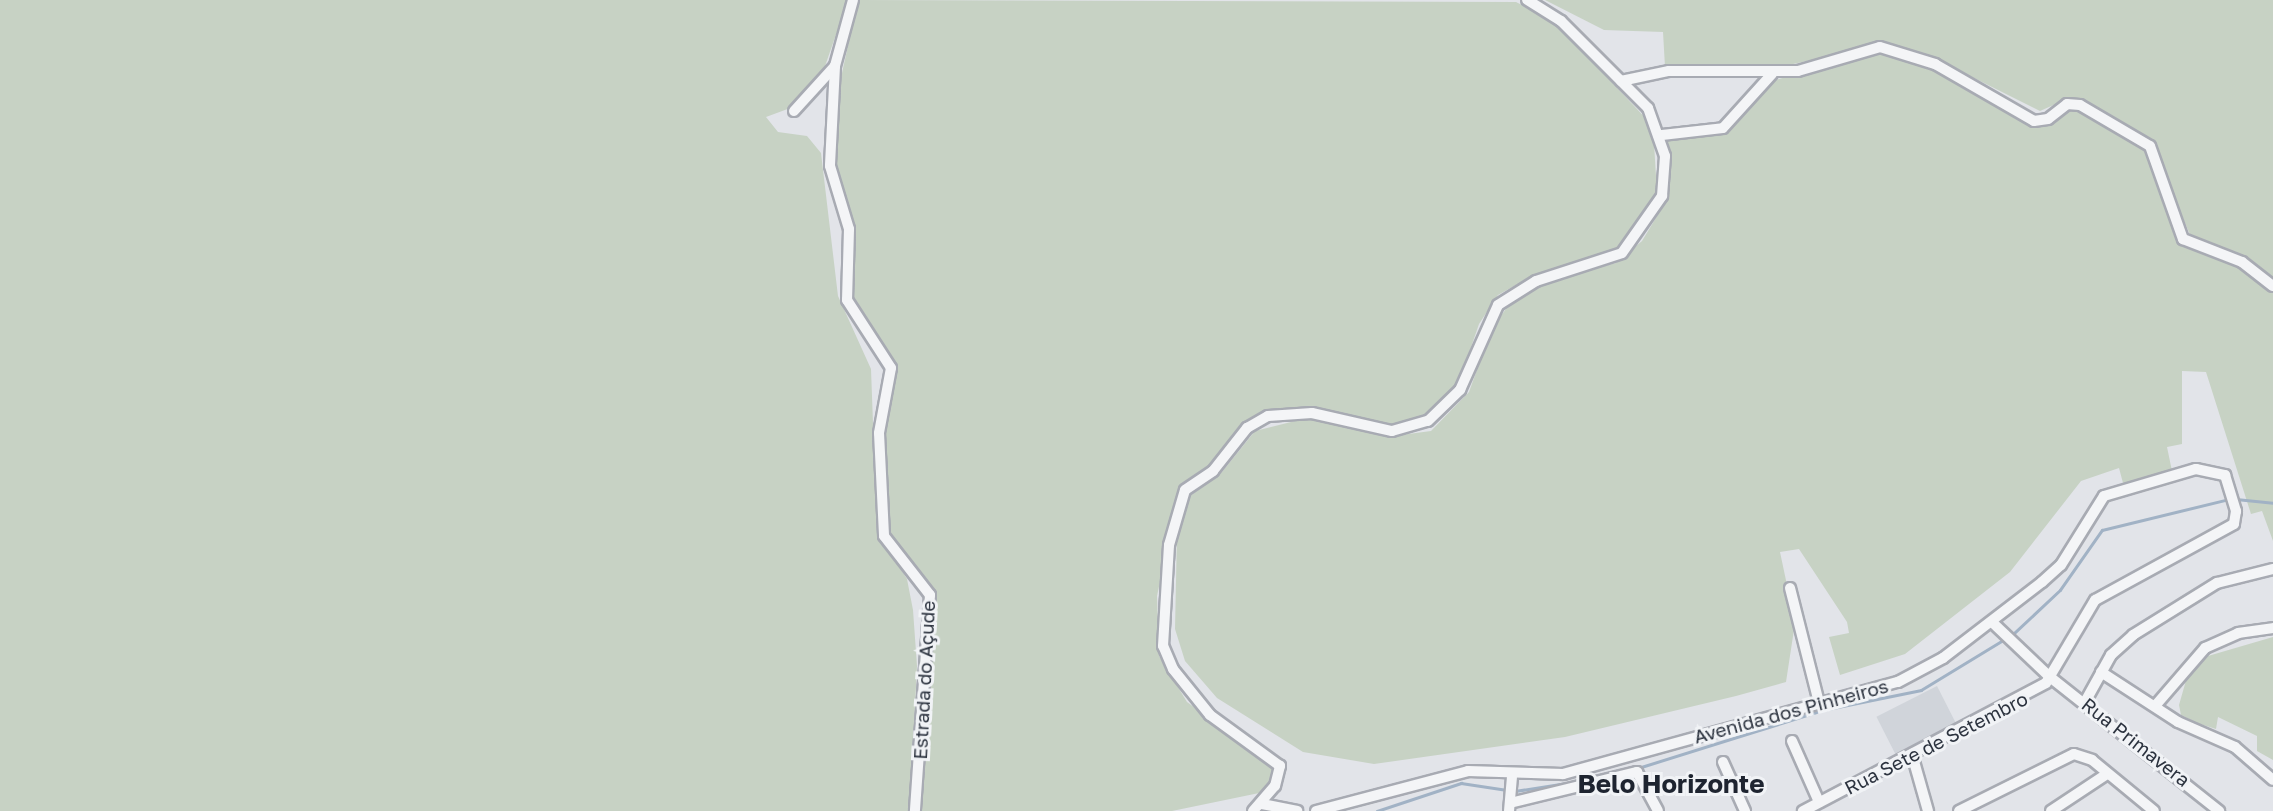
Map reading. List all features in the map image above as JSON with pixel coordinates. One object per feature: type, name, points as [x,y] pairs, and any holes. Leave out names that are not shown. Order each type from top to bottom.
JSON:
[{"type":"street","name":"Estrada do Açude","points":[[853,0],[835,66],[830,166],[849,229],[846,294],[892,373],[878,432],[884,536],[930,595],[915,811]]},
{"type":"street","points":[[1252,811],[1262,804],[1278,782],[1279,765],[1210,715],[1165,654],[1167,563],[1182,496],[1247,428],[1268,416],[1312,413],[1392,431],[1428,421],[1460,390],[1490,314],[1508,295],[1612,259],[1635,239],[1665,187],[1662,135],[1648,107],[1561,21],[1527,0]]},
{"type":"street","points":[[1621,81],[1670,71],[1773,73],[1880,47],[1935,64],[2034,121],[2049,119],[2067,104],[2101,114],[2146,142],[2183,239],[2242,262],[2273,286]]},
{"type":"street","points":[[793,111],[835,66]]},
{"type":"street","points":[[1662,135],[1723,128],[1773,73]]},
{"type":"street","name":"Avenida dos Pinheiros","points":[[1316,811],[1468,771],[1512,780],[1563,774],[1909,678],[1992,622],[2060,565],[2104,496],[2196,469],[2222,473],[2233,492],[2235,505],[2231,527],[2089,605],[2050,677]]},
{"type":"street","points":[[2085,702],[2101,672],[2123,643],[2170,609],[2232,577],[2273,569]]},
{"type":"street","points":[[1790,588],[1819,703]]},
{"type":"street","name":"Rua Primavera","points":[[1992,622],[2014,646],[2050,677],[2085,702],[2219,811]]},
{"type":"street","points":[[2155,706],[2205,648],[2238,633],[2273,628]]},
{"type":"street","points":[[2101,672],[2155,706],[2235,747],[2273,780]]},
{"type":"street","name":"Rua Sete de Setembro","points":[[1803,811],[1913,758],[2050,677]]},
{"type":"street","points":[[1792,741],[1819,802]]},
{"type":"street","points":[[1959,811],[2070,754],[2088,758],[2154,811]]},
{"type":"street","points":[[1913,758],[1928,811]]},
{"type":"street","points":[[1723,762],[1745,811]]},
{"type":"street","points":[[1512,780],[1510,803],[1637,772],[1658,811]]},
{"type":"street","points":[[2051,811],[2107,774]]},
{"type":"street","points":[[1262,804],[1297,811]]},
{"type":"shaded area","points":[[1937,686],[1956,723],[1895,754],[1876,717]]},
{"type":"green space","points":[[0,0],[848,0],[824,69],[793,107],[766,117],[778,132],[807,136],[821,153],[838,296],[871,369],[877,532],[907,579],[913,610],[917,666],[910,811],[0,811]]},
{"type":"green space","points":[[858,0],[1516,2],[1554,21],[1653,126],[1657,193],[1624,246],[1532,276],[1498,295],[1479,324],[1457,388],[1430,417],[1390,428],[1269,413],[1178,496],[1157,596],[1159,656],[1187,702],[1275,766],[1264,792],[1172,811],[921,811],[934,600],[926,578],[900,553],[887,528],[881,447],[895,369],[850,295],[853,228],[834,167],[835,105]]},
{"type":"green space","points":[[1545,0],[2273,0],[2273,281],[2191,237],[2150,141],[2081,101],[2067,99],[2040,111],[1924,53],[1880,45],[1784,66],[1665,67],[1663,32],[1604,30]]},
{"type":"green space","points":[[1882,51],[1916,58],[2029,122],[2072,106],[2150,151],[2175,229],[2273,289],[2273,541],[2262,511],[2251,514],[2206,372],[2182,371],[2182,444],[2167,447],[2172,471],[2123,483],[2119,468],[2081,481],[2010,572],[1905,654],[1840,675],[1829,637],[1849,633],[1847,622],[1799,549],[1780,552],[1795,623],[1786,682],[1736,696],[1565,737],[1374,764],[1303,752],[1217,698],[1185,661],[1175,629],[1177,533],[1190,496],[1222,472],[1255,431],[1307,418],[1386,437],[1431,431],[1469,392],[1492,328],[1511,302],[1548,281],[1616,263],[1642,241],[1668,198],[1667,139],[1728,132],[1775,80]]},
{"type":"green space","points":[[2273,637],[2273,760],[2257,751],[2257,736],[2218,717],[2216,729],[2197,723],[2181,715],[2179,705],[2187,677],[2208,656]]},
{"type":"waterway","points":[[2011,636],[2060,590],[2102,530],[2229,499]]},
{"type":"waterway","points":[[2236,499],[2273,503]]},
{"type":"waterway","points":[[1638,768],[1823,710],[1921,690],[2005,639]]},
{"type":"waterway","points":[[1515,791],[1574,782]]},
{"type":"waterway","points":[[1377,811],[1461,783],[1508,790]]},
{"type":"district","name":"Belo Horizonte","points":[[1671,784]]}]
